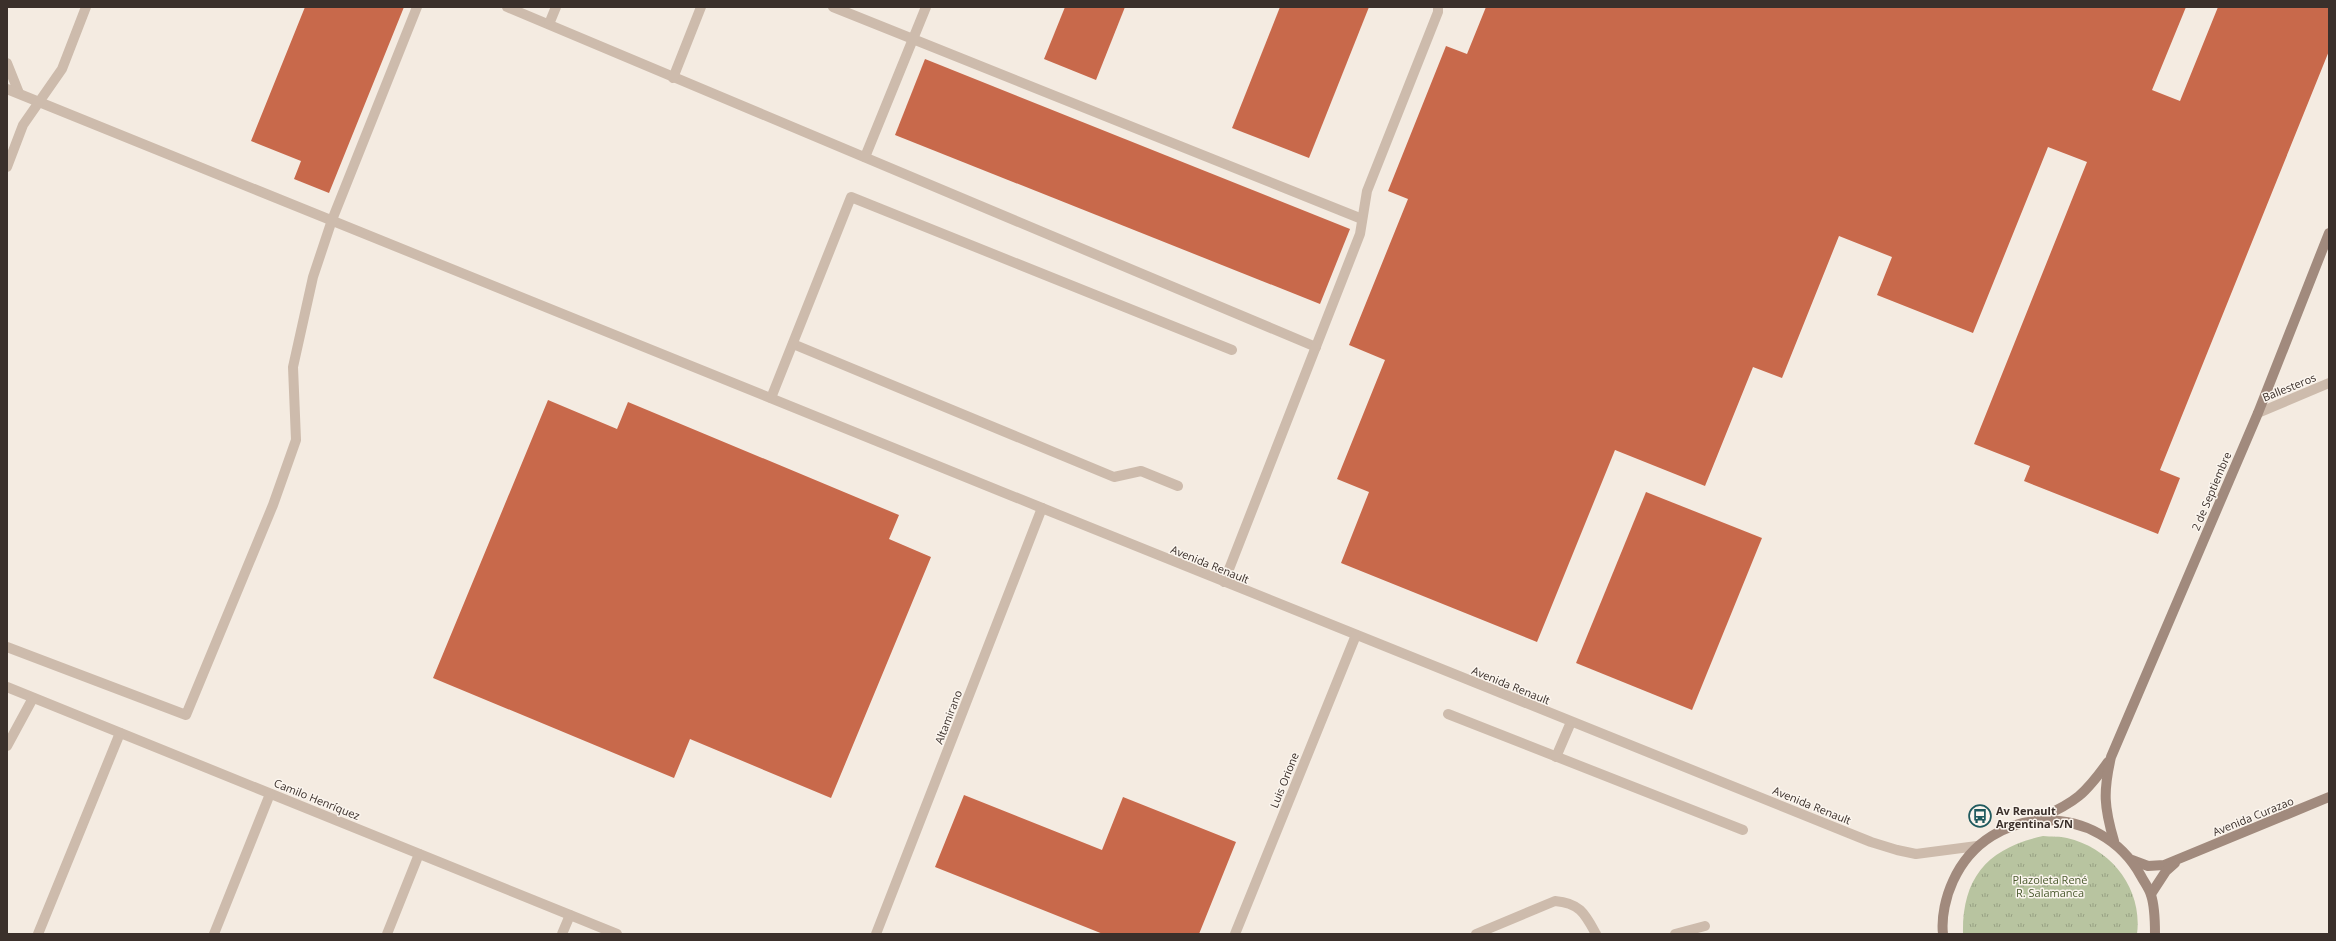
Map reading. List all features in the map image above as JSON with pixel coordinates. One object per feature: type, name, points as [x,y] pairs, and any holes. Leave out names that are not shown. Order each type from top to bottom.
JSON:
[{"type":"street","points":[[7,167],[22,125],[62,69],[86,7]]},
{"type":"street","points":[[7,647],[186,716],[273,505],[296,440],[293,367],[313,277],[332,220],[417,7]]},
{"type":"street","points":[[507,7],[1316,347]]},
{"type":"street","points":[[549,24],[556,7]]},
{"type":"street","points":[[673,78],[701,7]]},
{"type":"street","points":[[833,7],[1362,219]]},
{"type":"street","points":[[865,157],[926,7]]},
{"type":"street","points":[[1224,582],[1360,234],[1367,192],[1438,12],[1438,7]]},
{"type":"street","points":[[7,63],[19,93]]},
{"type":"street","name":"Avenida Renault","points":[[7,89],[1571,722],[1897,850],[1916,854],[1977,846]]},
{"type":"street","points":[[771,398],[851,197],[1232,350]]},
{"type":"street","name":"2 de Septiembre","points":[[2114,841],[2104,803],[2106,779],[2111,757],[2258,413],[2329,233]]},
{"type":"street","points":[[793,344],[1114,477],[1141,471],[1178,486]]},
{"type":"street","name":"Ballesteros","points":[[2258,413],[2329,383]]},
{"type":"street","name":"Altamirano","points":[[876,934],[1042,508]]},
{"type":"street","name":"Luis Orione","points":[[1235,934],[1356,635]]},
{"type":"street","name":"Camilo Henríquez","points":[[7,687],[617,934]]},
{"type":"street","points":[[7,746],[33,698]]},
{"type":"street","points":[[1448,714],[1743,830]]},
{"type":"street","points":[[1556,757],[1571,722]]},
{"type":"street","points":[[38,934],[120,733]]},
{"type":"street","name":"2 de Septiembre","points":[[2032,822],[2066,807],[2080,797],[2111,757]]},
{"type":"street","points":[[214,934],[270,794]]},
{"type":"street","name":"Avenida Curazao","points":[[2132,860],[2148,866],[2156,866],[2187,856],[2329,798]]},
{"type":"street","points":[[1943,934],[1947,894],[1958,868],[1977,846],[1989,837],[2021,822],[2056,820],[2082,825],[2114,841],[2132,860],[2151,894],[2155,934]]},
{"type":"street","points":[[387,934],[420,854]]},
{"type":"street","name":"Avenida Curazao","points":[[2151,894],[2166,871],[2187,856]]},
{"type":"street","points":[[1476,934],[1555,901],[1569,902],[1584,913],[1596,934]]},
{"type":"street","points":[[562,934],[570,915]]},
{"type":"street","points":[[2154,920],[2159,934]]},
{"type":"street","points":[[1675,934],[1705,926]]},
{"type":"green space","name":"Plazoleta René R. Salamanca","points":[[2043,836],[2064,837],[2083,843],[2110,861],[2121,873],[2129,886],[2135,901],[2138,917],[2137,934],[1963,934],[1967,896],[1973,881],[1982,868],[1993,857],[2007,848],[2024,841]]},
{"type":"building","points":[[305,7],[404,7],[329,193],[294,179],[301,161],[251,141]]},
{"type":"building","points":[[1065,7],[1125,7],[1096,80],[1044,59]]},
{"type":"building","points":[[1280,7],[1369,7],[1309,158],[1232,128]]},
{"type":"building","points":[[1486,7],[2186,7],[2152,90],[2180,101],[2218,7],[2329,7],[2329,51],[2160,470],[2180,478],[2158,534],[2024,481],[2030,466],[1974,444],[2087,162],[2048,147],[1973,333],[1877,295],[1892,257],[1839,236],[1782,378],[1753,367],[1705,486],[1615,450],[1537,642],[1341,563],[1369,492],[1337,479],[1385,360],[1349,345],[1408,199],[1388,191],[1446,46],[1467,54]]},
{"type":"building","points":[[925,59],[1350,229],[1320,304],[895,135]]},
{"type":"building","points":[[548,400],[617,429],[628,402],[899,515],[889,539],[931,557],[831,798],[690,739],[674,778],[433,678]]},
{"type":"building","points":[[1646,492],[1762,538],[1692,710],[1576,663]]},
{"type":"building","points":[[964,795],[1102,850],[1123,797],[1236,842],[1199,934],[1103,934],[935,867]]},
{"type":"place","name":"Av Renault Argentina S/N","points":[[1980,816]]}]
